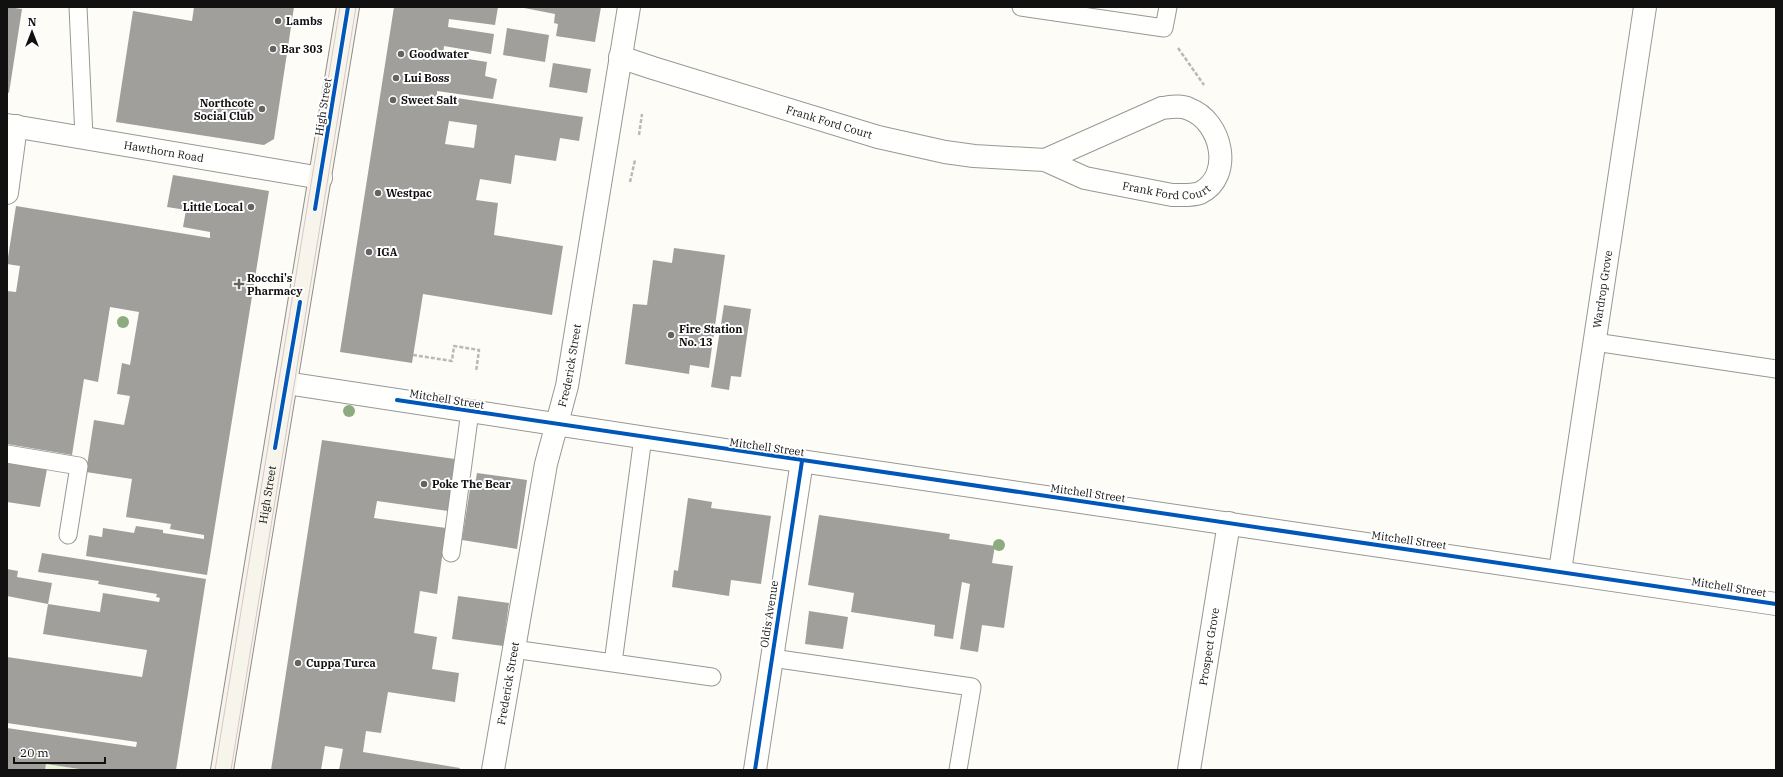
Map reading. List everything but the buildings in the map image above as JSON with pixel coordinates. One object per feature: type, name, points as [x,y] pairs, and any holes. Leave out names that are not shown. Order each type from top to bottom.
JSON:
[{"type":"main road","name":"High Street","points":[[222,770],[321,178],[348,7]]},
{"type":"street","name":"Frederick Street","points":[[493,770],[546,464],[567,386],[629,7]]},
{"type":"street","name":"Wardrop Grove","points":[[1560,571],[1645,7]]},
{"type":"street","name":"Frank Ford Court","points":[[620,57],[856,130],[914,146],[974,156],[1045,160],[1084,178],[1172,195],[1199,193],[1210,185],[1218,172],[1220,142],[1212,127],[1202,116],[1189,108],[1162,108],[1045,160]]},
{"type":"street","name":"Hawthorn Road","points":[[12,125],[321,178]]},
{"type":"street","points":[[7,193],[12,125]]},
{"type":"street","name":"Mitchell Street","points":[[286,382],[802,461],[1560,571],[1776,604]]},
{"type":"street","name":"Oldis Avenue","points":[[754,770],[802,461]]},
{"type":"street","name":"Prospect Grove","points":[[1189,770],[1229,523]]},
{"type":"lane","points":[[78,7],[84,137]]},
{"type":"lane","points":[[1021,7],[1164,28],[1168,7]]},
{"type":"lane","points":[[1595,342],[1776,369]]},
{"type":"lane","points":[[451,553],[470,411]]},
{"type":"lane","points":[[612,663],[643,437]]},
{"type":"lane","points":[[7,454],[79,466],[68,535]]},
{"type":"lane","points":[[513,649],[712,677]]},
{"type":"lane","points":[[772,658],[972,687],[958,770]]},
{"type":"path","points":[[1164,28],[1207,89],[1202,116]]},
{"type":"path","points":[[639,135],[642,114]]},
{"type":"path","points":[[630,182],[635,160]]},
{"type":"path","points":[[413,355],[452,361],[454,346],[479,350],[476,372]]},
{"type":"green space","points":[[46,764],[86,770],[45,770]]},
{"type":"tram line","points":[[215,770],[340,7]]},
{"type":"tram line","points":[[231,770],[356,7]]},
{"type":"cycle path","points":[[315,209],[348,7]]},
{"type":"cycle path","points":[[275,448],[300,302]]},
{"type":"cycle path","points":[[397,400],[1776,604]]},
{"type":"cycle path","points":[[755,770],[802,461]]},
{"type":"place","name":"Lambs","points":[[278,21]]},
{"type":"place","name":"Bar 303","points":[[273,49]]},
{"type":"place","name":"Goodwater","points":[[401,54]]},
{"type":"place","name":"Lui Boss","points":[[396,78]]},
{"type":"place","name":"Sweet Salt","points":[[393,100]]},
{"type":"place","name":"Northcote Social Club","points":[[262,109]]},
{"type":"place","name":"Westpac","points":[[378,193]]},
{"type":"place","name":"Little Local","points":[[251,207]]},
{"type":"place","name":"IGA","points":[[369,252]]},
{"type":"place","name":"Rocchi's Pharmacy","points":[[239,284]]},
{"type":"place","name":"Fire Station No. 13","points":[[671,335]]},
{"type":"place","name":"Poke The Bear","points":[[424,484]]},
{"type":"place","name":"Cuppa Turca","points":[[298,663]]}]
